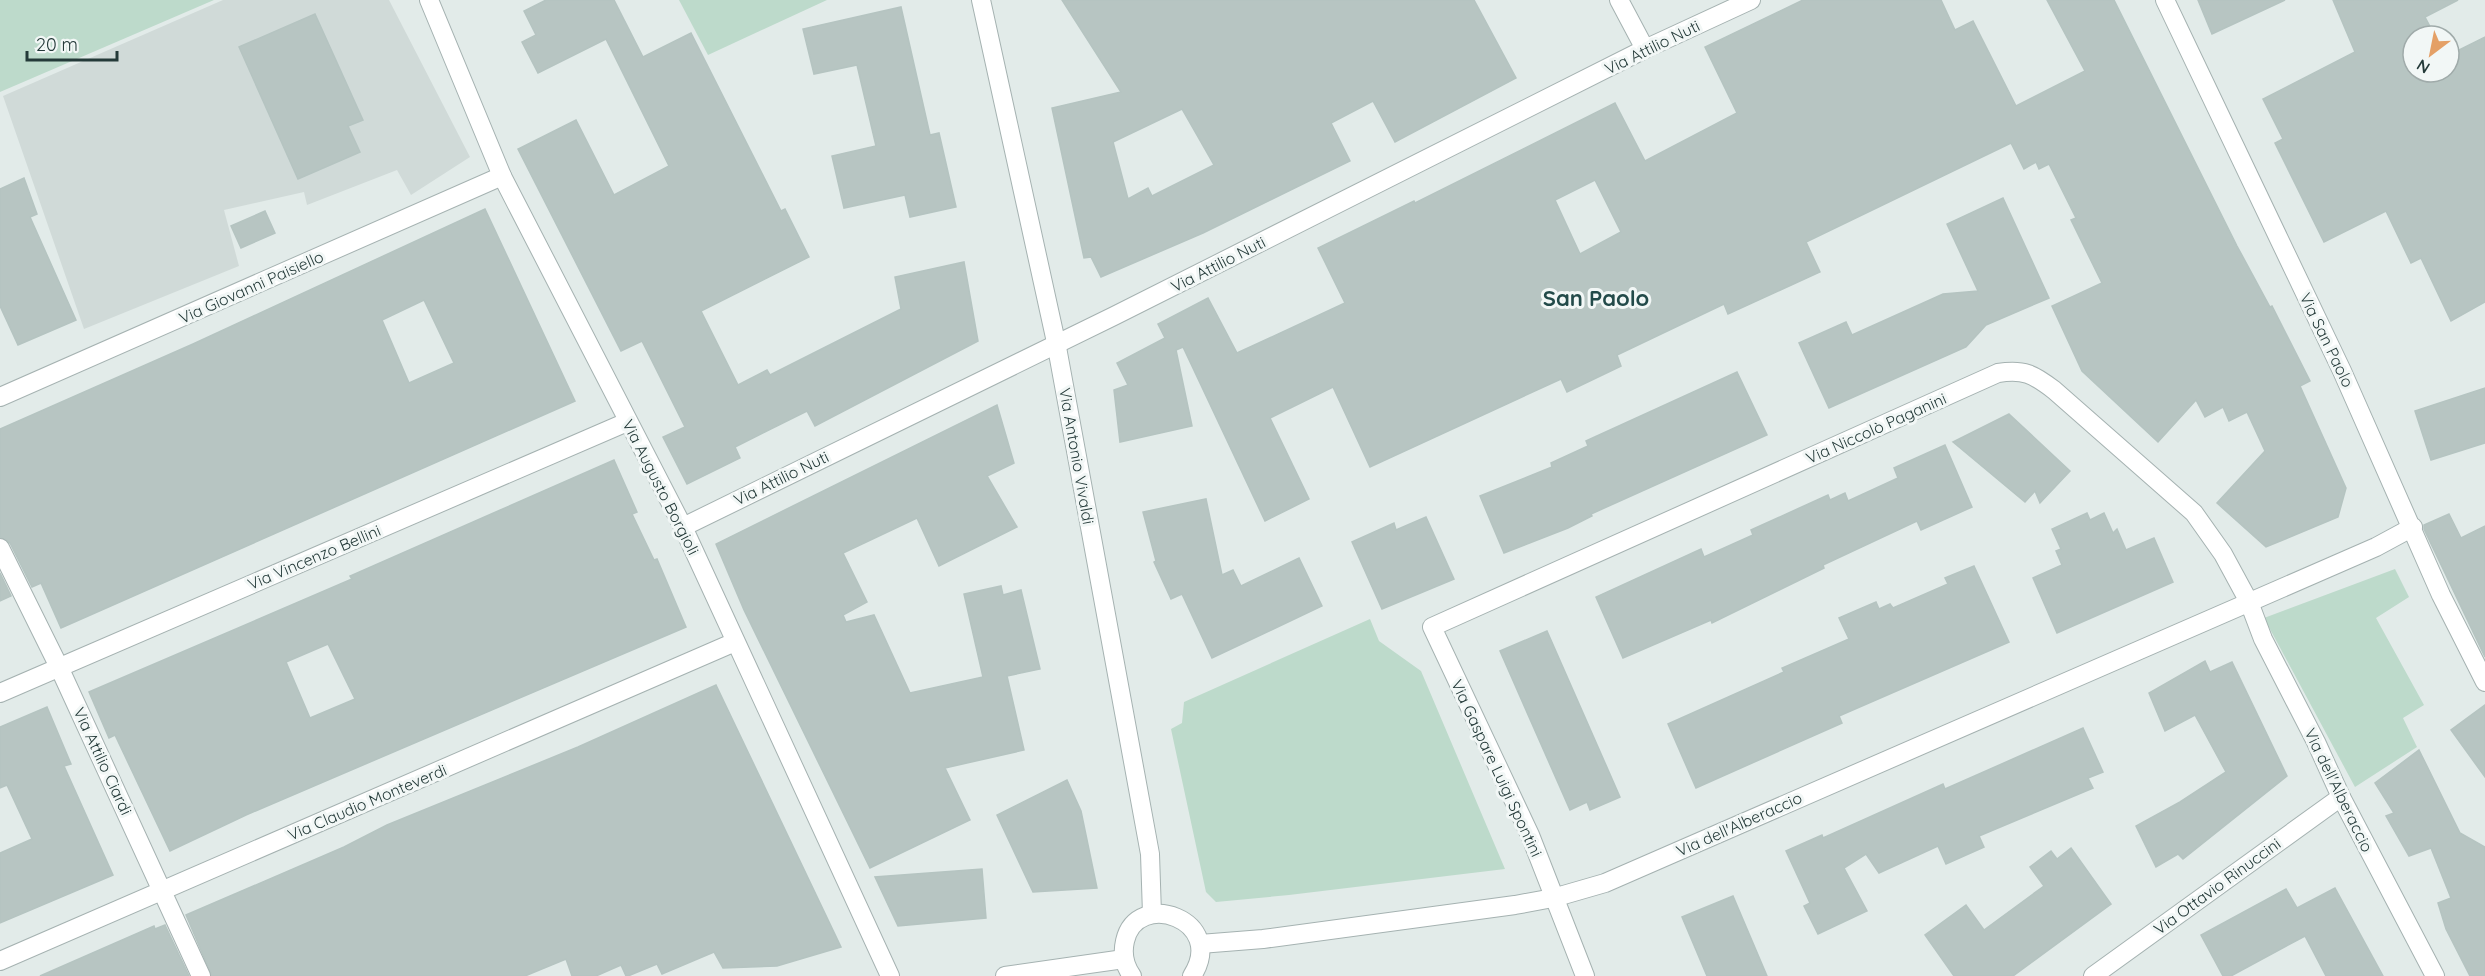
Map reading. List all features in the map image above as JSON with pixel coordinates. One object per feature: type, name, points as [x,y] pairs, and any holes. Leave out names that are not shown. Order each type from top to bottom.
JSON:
[{"type":"street","name":"Via Augusto Borgioli","points":[[429,0],[501,176],[683,526],[890,976]]},
{"type":"street","name":"Via Antonio Vivaldi","points":[[981,0],[1056,342],[1150,854],[1152,914]]},
{"type":"street","points":[[1619,0],[1645,49]]},
{"type":"street","name":"Via Attilio Nuti","points":[[683,526],[1125,310],[1645,49],[1751,0]]},
{"type":"street","name":"Via San Paolo","points":[[2165,0],[2413,526],[2442,595],[2485,682]]},
{"type":"street","name":"Via Giovanni Paisiello","points":[[0,397],[501,176]]},
{"type":"street","name":"Via Niccolò Paganini","points":[[1432,627],[1987,378],[2018,370],[2037,377],[2054,390],[2194,513],[2223,554],[2249,602]]},
{"type":"street","name":"Via Vincenzo Bellini","points":[[0,693],[627,422]]},
{"type":"street","name":"Via dell'Alberaccio","points":[[1200,944],[1263,939],[1553,898],[1605,883],[2376,547],[2413,526]]},
{"type":"street","name":"Via Attilio Ciardi","points":[[0,548],[59,667],[201,976]]},
{"type":"street","name":"Via dell'Alberaccio","points":[[2249,602],[2263,639],[2341,797],[2435,976]]},
{"type":"street","name":"Via Gaspare Luigi Spontini","points":[[1432,627],[1530,835],[1585,976]]},
{"type":"street","name":"Via Claudio Monteverdi","points":[[0,962],[735,642]]},
{"type":"street","name":"Via Ottavio Rinuccini","points":[[2093,976],[2341,797]]},
{"type":"street","points":[[1132,976],[1124,959],[1126,936],[1140,920],[1152,914],[1166,913],[1179,917],[1195,931],[1200,944],[1199,965],[1192,976]]},
{"type":"street","points":[[1005,976],[1124,959]]},
{"type":"shaded area","points":[[223,0],[389,0],[470,157],[411,195],[397,170],[307,205],[304,192],[224,210],[239,266],[84,329],[3,96]]},
{"type":"green space","points":[[0,0],[214,0],[0,92]]},
{"type":"green space","points":[[679,0],[827,0],[708,55]]},
{"type":"green space","points":[[2395,569],[2409,597],[2376,618],[2424,705],[2403,718],[2417,747],[2355,787],[2264,618]]},
{"type":"green space","points":[[1370,619],[1379,641],[1421,671],[1505,869],[1216,902],[1206,892],[1171,729],[1182,723],[1184,702]]},
{"type":"building","points":[[546,0],[614,0],[643,57],[691,33],[781,211],[785,209],[809,257],[701,311],[738,385],[767,370],[770,375],[901,309],[895,277],[964,262],[978,341],[815,426],[807,411],[735,447],[740,458],[687,484],[663,437],[685,427],[642,341],[621,351],[518,149],[576,120],[614,195],[669,166],[606,39],[538,73],[522,42],[536,35],[524,11]]},
{"type":"building","points":[[1062,0],[1474,0],[1516,78],[1395,142],[1373,101],[1331,123],[1350,161],[1203,233],[1101,277],[1091,257],[1084,258],[1052,108],[1121,92]],"holes":[[[1182,109],[1214,165],[1152,196],[1148,188],[1128,199],[1113,142]]]},
{"type":"building","points":[[1803,0],[1941,0],[1955,30],[1973,21],[2016,106],[2085,71],[2047,0],[2114,0],[2237,246],[2270,307],[2272,306],[2310,381],[2300,386],[2346,488],[2338,517],[2266,547],[2217,503],[2265,451],[2247,412],[2229,421],[2223,407],[2205,417],[2196,400],[2158,442],[2082,371],[2052,306],[2102,283],[2071,220],[2076,218],[2049,164],[2039,169],[2036,162],[2024,169],[2011,143],[1806,242],[1820,272],[1728,314],[1724,304],[1617,355],[1621,366],[1567,392],[1561,379],[1370,467],[1333,387],[1270,418],[1309,499],[1265,521],[1183,347],[1176,350],[1192,426],[1120,442],[1114,390],[1128,385],[1117,363],[1165,338],[1158,324],[1208,298],[1237,353],[1345,303],[1318,248],[1414,201],[1415,203],[1615,103],[1645,161],[1737,113],[1705,47]],"holes":[[[1595,180],[1621,232],[1580,254],[1555,200]]]},
{"type":"building","points":[[2198,0],[2285,0],[2212,34]]},
{"type":"building","points":[[2333,0],[2458,0],[2425,17],[2429,24],[2401,24],[2401,84],[2461,84],[2461,49],[2485,37],[2485,302],[2451,321],[2421,258],[2411,263],[2386,211],[2324,242],[2275,143],[2283,139],[2263,99],[2355,52]]},
{"type":"building","points":[[901,7],[930,135],[939,133],[956,207],[910,217],[905,195],[844,208],[832,156],[876,146],[857,65],[814,74],[803,29]]},
{"type":"building","points":[[315,14],[363,120],[348,126],[360,152],[298,179],[239,47]]},
{"type":"building","points":[[24,178],[37,214],[30,217],[76,320],[18,345],[0,306],[0,189]]},
{"type":"building","points":[[2003,198],[2049,298],[1986,325],[1966,347],[1829,408],[1799,343],[1846,322],[1852,335],[1943,294],[1978,291],[1947,224]]},
{"type":"building","points":[[485,209],[575,401],[61,628],[41,583],[32,587],[10,543],[0,537],[0,429],[193,344]],"holes":[[[424,300],[454,363],[409,383],[382,320]]]},
{"type":"building","points":[[265,211],[275,233],[241,248],[231,226]]},
{"type":"building","points":[[1737,372],[1767,435],[1591,514],[1592,516],[1568,528],[1504,553],[1480,496],[1552,467],[1551,463],[1588,446],[1586,441]]},
{"type":"building","points":[[2485,388],[2485,443],[2431,460],[2415,411]]},
{"type":"building","points":[[997,405],[1014,463],[987,476],[1017,527],[939,566],[917,518],[843,553],[867,602],[843,615],[846,622],[874,615],[910,693],[983,677],[964,594],[1001,586],[1003,595],[1021,590],[1040,669],[1007,676],[1024,750],[945,768],[970,820],[870,868],[744,610],[716,544]]},
{"type":"building","points":[[2009,414],[2070,471],[2040,503],[2035,491],[2025,502],[1953,442]]},
{"type":"building","points":[[1945,445],[1972,507],[1921,530],[1917,521],[1823,565],[1824,568],[1712,623],[1711,620],[1623,658],[1596,597],[1701,549],[1704,557],[1753,535],[1751,530],[1828,495],[1830,500],[1845,493],[1848,501],[1898,478],[1894,468]]},
{"type":"building","points":[[614,460],[637,512],[632,514],[654,560],[657,559],[686,627],[246,815],[170,851],[115,735],[109,738],[89,692],[352,579],[350,576]],"holes":[[[328,644],[355,699],[310,718],[286,662]]]},
{"type":"building","points":[[1206,499],[1222,575],[1233,570],[1241,586],[1299,558],[1322,606],[1212,658],[1182,594],[1171,599],[1154,562],[1156,561],[1143,512]]},
{"type":"building","points":[[2087,513],[2090,520],[2104,513],[2113,533],[2117,529],[2126,550],[2154,538],[2173,582],[2057,633],[2033,578],[2062,565],[2056,551],[2061,549],[2052,529]]},
{"type":"building","points":[[2449,514],[2461,538],[2485,526],[2485,657],[2424,529],[2424,525]]},
{"type":"building","points":[[1426,517],[1454,579],[1382,609],[1352,542],[1394,523],[1396,530]]},
{"type":"building","points":[[1974,566],[2009,642],[1839,716],[1842,723],[1696,788],[1668,724],[1784,672],[1782,668],[1849,639],[1839,618],[1876,602],[1879,609],[1890,604],[1893,608],[1948,584],[1945,578]]},
{"type":"building","points":[[0,573],[11,596],[0,601]]},
{"type":"building","points":[[1547,631],[1620,797],[1590,810],[1587,802],[1570,810],[1500,651]]},
{"type":"building","points":[[2205,661],[2210,672],[2232,662],[2287,776],[2183,859],[2178,854],[2156,867],[2136,826],[2180,802],[2226,772],[2195,715],[2165,731],[2149,693]]},
{"type":"building","points":[[716,685],[841,947],[777,966],[723,968],[714,952],[662,974],[657,964],[628,976],[621,965],[596,976],[572,976],[566,959],[525,976],[212,976],[186,915],[344,847],[387,825],[578,747]]},
{"type":"building","points":[[2485,705],[2485,777],[2451,730]]},
{"type":"building","points":[[47,707],[71,764],[64,766],[113,875],[0,923],[0,853],[32,839],[7,785],[0,788],[0,727]]},
{"type":"building","points":[[2083,728],[2103,772],[2088,778],[2093,788],[1979,836],[1984,847],[1946,864],[1938,846],[1879,873],[1866,854],[1844,868],[1867,911],[1818,934],[1804,906],[1810,903],[1786,851],[1822,835],[1823,838],[1943,784],[1945,789]]},
{"type":"building","points":[[2419,750],[2460,833],[2485,847],[2485,976],[2470,976],[2446,929],[2438,903],[2451,898],[2431,848],[2409,856],[2386,816],[2394,813],[2375,783]]},
{"type":"building","points":[[1067,780],[1081,811],[1097,888],[1033,892],[997,815]]},
{"type":"building","points":[[2071,848],[2111,904],[2013,976],[1954,976],[1925,935],[1966,905],[1984,930],[2044,886],[2030,867],[2051,851],[2057,859]]},
{"type":"building","points":[[982,869],[986,918],[898,926],[875,877]]},
{"type":"building","points":[[2335,888],[2383,976],[2326,976],[2305,936],[2231,976],[2223,976],[2201,935],[2286,889],[2297,908]]},
{"type":"building","points":[[1733,896],[1767,976],[1707,976],[1682,917]]},
{"type":"building","points":[[165,925],[189,976],[40,976],[154,926],[155,929]]},
{"type":"district","name":"San Paolo","points":[[1596,298]]}]
